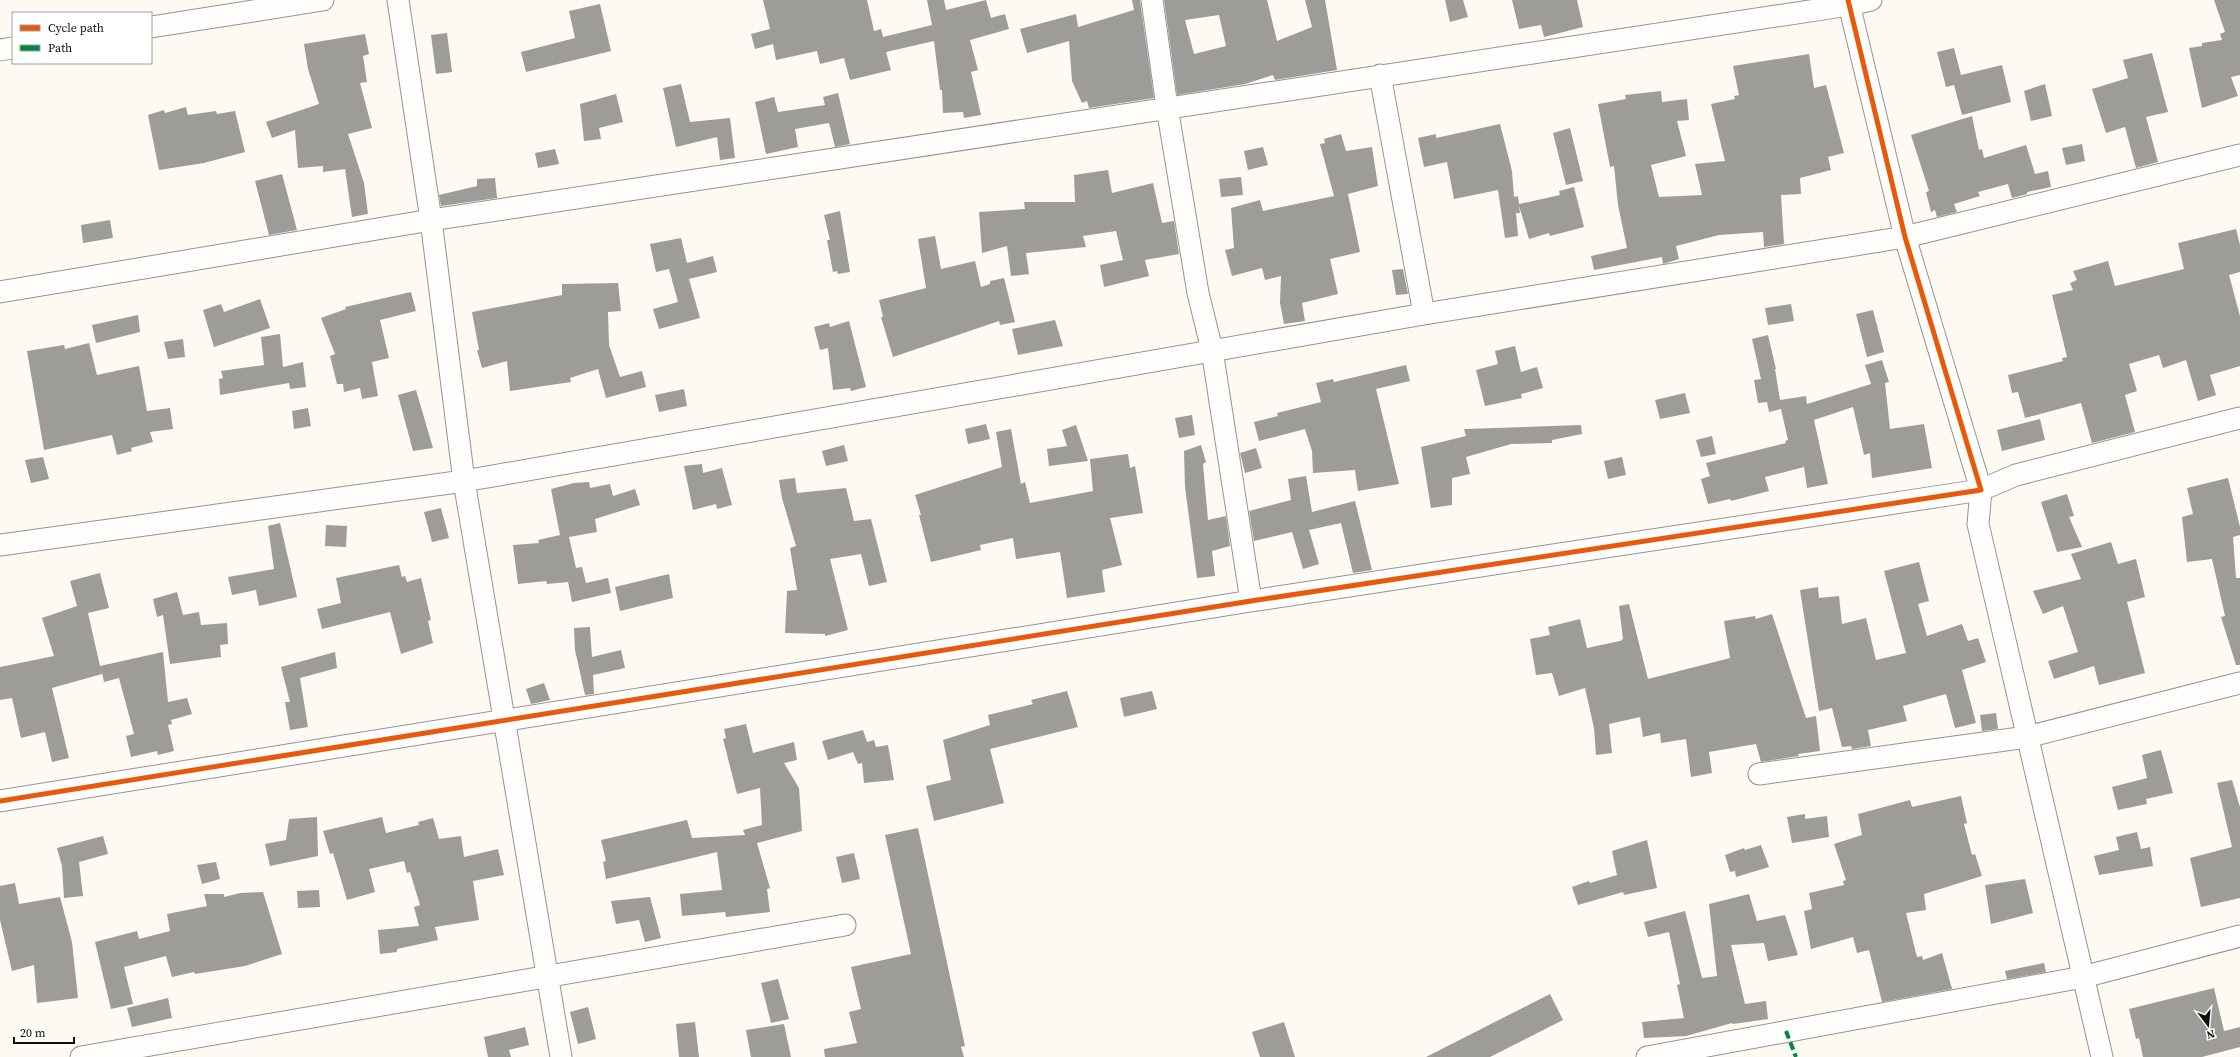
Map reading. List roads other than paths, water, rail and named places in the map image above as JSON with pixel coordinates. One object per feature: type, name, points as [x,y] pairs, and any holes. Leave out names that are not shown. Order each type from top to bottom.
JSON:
[{"type":"street","points":[[152,27],[323,0]]},
{"type":"street","points":[[398,0],[430,220],[464,481],[506,721],[561,1057]]},
{"type":"street","points":[[1152,0],[1167,107],[1198,292],[1212,350],[1251,601]]},
{"type":"street","points":[[0,292],[430,220],[1871,0]]},
{"type":"street","points":[[1849,3],[1905,237],[1981,490],[1978,524],[2102,1057]]},
{"type":"street","points":[[0,50],[12,48]]},
{"type":"street","points":[[1380,75],[1424,314]]},
{"type":"street","points":[[0,545],[464,481],[1424,314],[1905,237],[2240,154]]},
{"type":"street","points":[[0,801],[1251,601],[1981,490],[2016,475],[2240,418]]},
{"type":"street","points":[[1759,774],[2027,737],[2240,683]]},
{"type":"street","points":[[81,1057],[845,926]]},
{"type":"street","points":[[1648,1057],[2083,977],[2240,936]]}]
